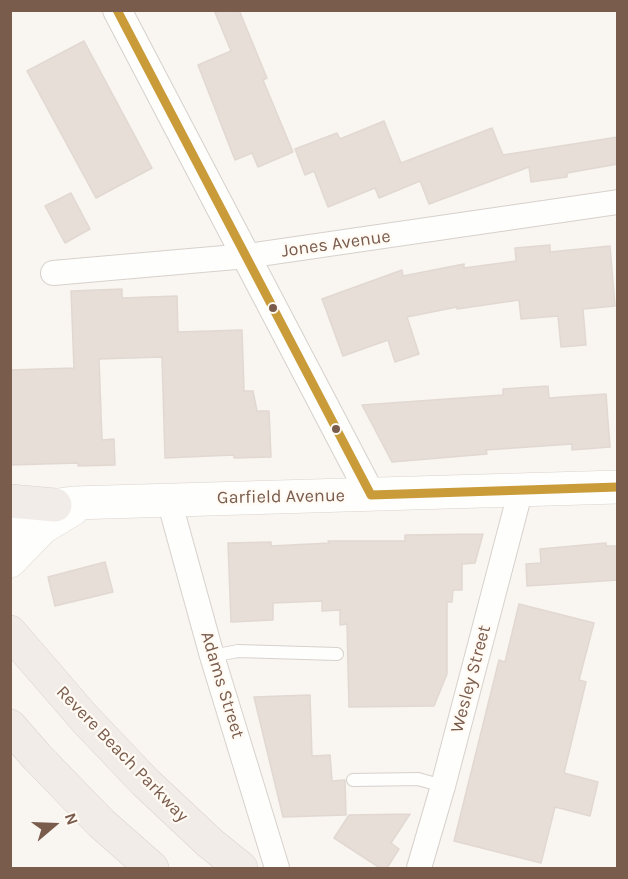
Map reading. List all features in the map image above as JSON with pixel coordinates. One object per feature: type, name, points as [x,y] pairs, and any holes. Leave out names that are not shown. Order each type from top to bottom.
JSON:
[{"type":"highway","points":[[10,501],[55,505]]},
{"type":"highway","name":"Revere Beach Parkway","points":[[10,632],[138,775],[184,820],[241,868]]},
{"type":"highway","points":[[10,726],[24,753],[152,868]]},
{"type":"main road","name":"Garfield Avenue","points":[[10,519],[31,510],[55,505],[89,503],[618,487]]},
{"type":"main road","name":"Garfield Avenue","points":[[10,561],[43,526],[89,503]]},
{"type":"street","points":[[117,10],[371,495]]},
{"type":"street","name":"Jones Avenue","points":[[53,273],[247,256],[618,202]]},
{"type":"street","name":"Wesley Street","points":[[419,868],[443,786],[521,489]]},
{"type":"street","name":"Adams Street","points":[[169,500],[212,656],[277,868]]},
{"type":"lane","points":[[212,656],[238,651],[337,654]]},
{"type":"lane","points":[[353,780],[417,779],[443,786]]},
{"type":"building","points":[[214,10],[239,10],[267,78],[263,80],[293,152],[258,167],[252,153],[235,160],[198,65],[231,51]]},
{"type":"building","points":[[84,41],[152,168],[96,198],[27,71]]},
{"type":"building","points":[[384,121],[401,163],[492,128],[503,155],[618,137],[618,164],[567,173],[567,177],[531,182],[529,167],[429,204],[420,181],[379,198],[375,188],[328,207],[314,171],[305,175],[295,149],[337,133],[340,139]]},
{"type":"building","points":[[71,193],[90,229],[65,243],[45,206]]},
{"type":"building","points":[[550,245],[550,252],[610,246],[615,306],[583,309],[586,345],[561,347],[558,316],[521,319],[519,300],[457,309],[457,307],[407,317],[419,354],[395,362],[388,340],[343,356],[322,299],[402,270],[403,276],[464,264],[464,268],[516,261],[515,248]]},
{"type":"building","points":[[122,289],[122,298],[177,296],[178,332],[242,330],[244,391],[253,391],[257,411],[269,411],[271,457],[234,458],[234,455],[165,458],[162,357],[99,359],[102,440],[114,439],[115,465],[78,466],[78,463],[10,465],[10,370],[74,368],[71,291]]},
{"type":"building","points":[[548,386],[549,398],[606,394],[610,447],[572,450],[572,444],[486,450],[487,454],[392,462],[362,405],[503,395],[503,389]]},
{"type":"building","points":[[483,534],[475,563],[462,564],[462,590],[453,590],[452,602],[447,602],[447,674],[434,706],[349,707],[347,624],[340,625],[340,610],[322,611],[322,601],[273,603],[273,620],[231,622],[228,543],[271,542],[271,546],[329,543],[328,541],[405,541],[405,535]]},
{"type":"building","points":[[606,543],[606,546],[618,546],[618,580],[527,586],[526,564],[541,563],[540,549]]},
{"type":"building","points":[[105,562],[113,592],[55,606],[48,577]]},
{"type":"building","points":[[519,604],[594,623],[579,680],[586,682],[564,773],[598,782],[590,816],[555,807],[541,863],[454,841],[499,660],[505,662]]},
{"type":"building","points":[[310,695],[312,756],[330,755],[332,781],[345,780],[346,815],[283,817],[254,697]]},
{"type":"building","points":[[410,814],[391,843],[399,849],[387,868],[380,868],[334,838],[349,815]]},
{"type":"transit line","points":[[117,10],[371,495]]},
{"type":"transit line","points":[[371,495],[618,487]]}]
